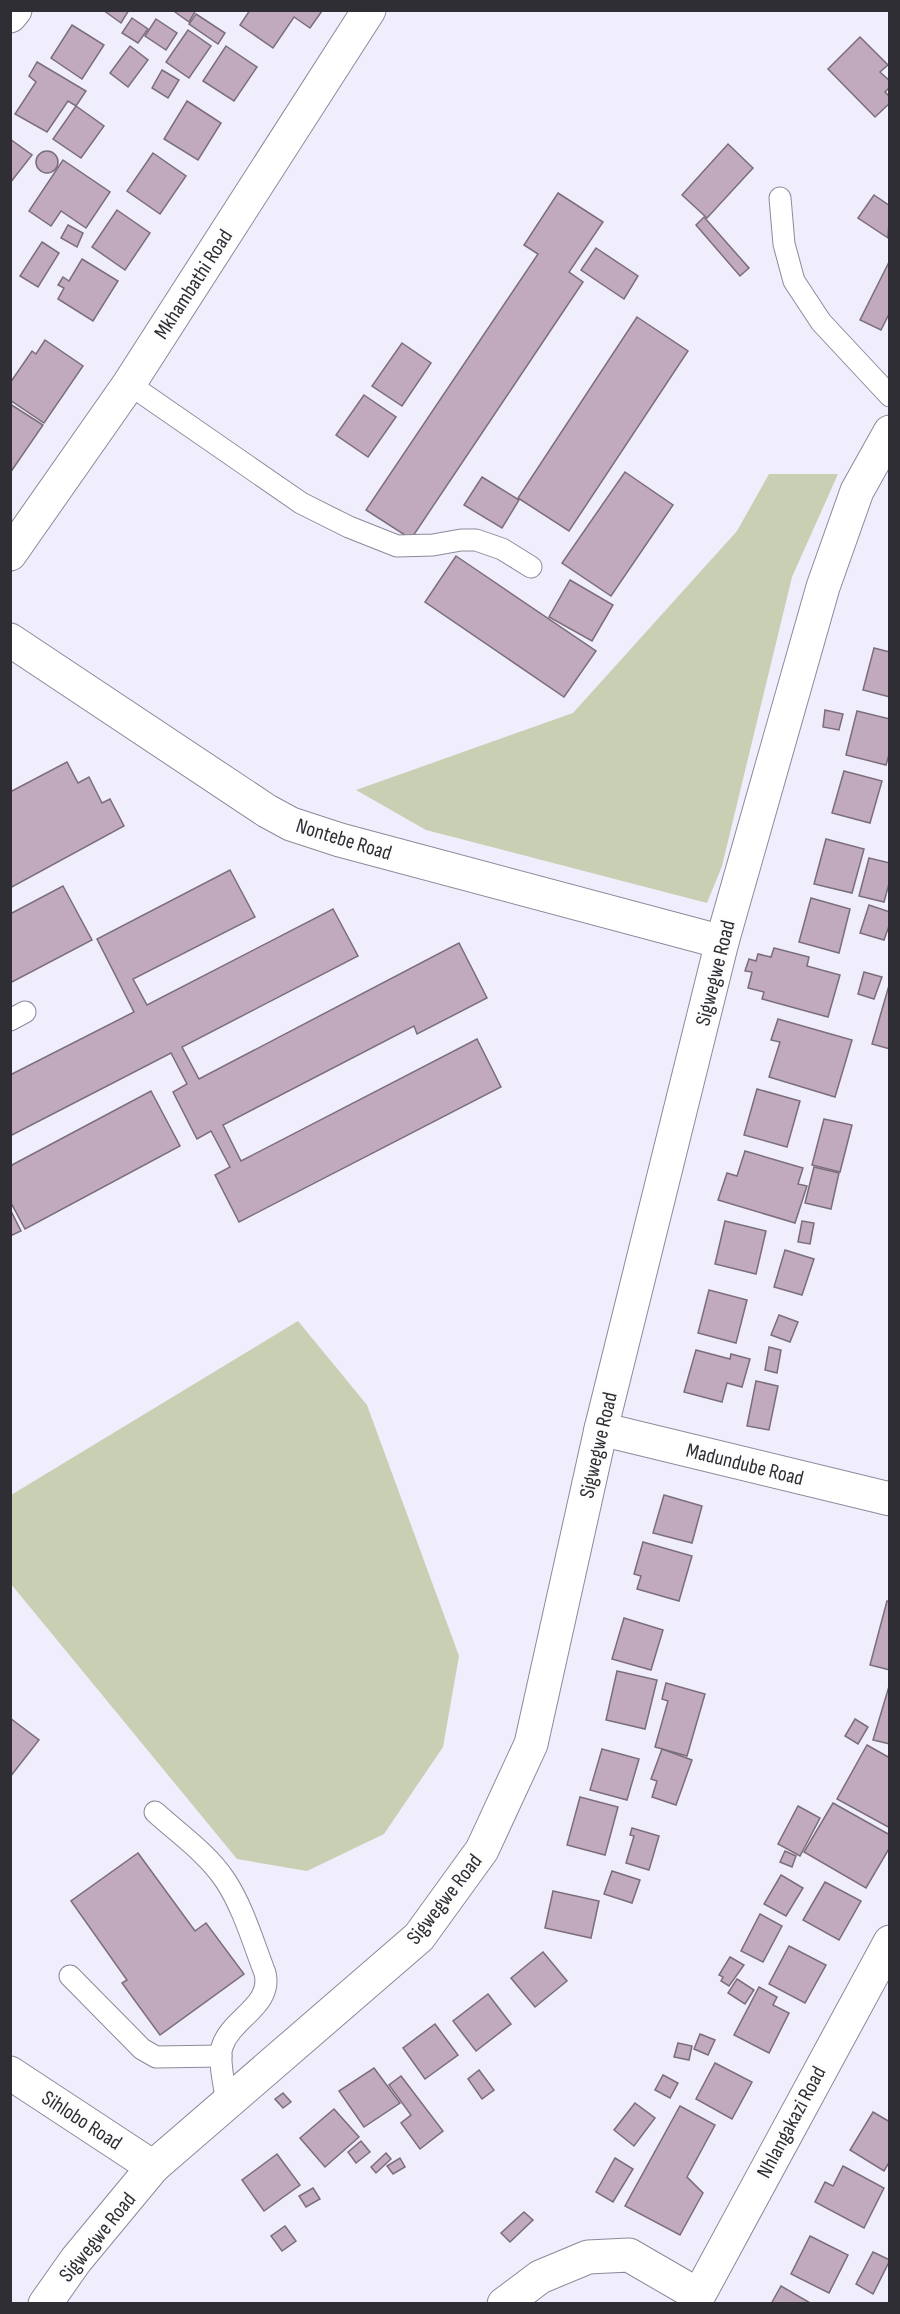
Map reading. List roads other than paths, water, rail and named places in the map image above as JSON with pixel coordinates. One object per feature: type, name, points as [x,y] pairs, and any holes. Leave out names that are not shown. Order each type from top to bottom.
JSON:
[{"type":"street","points":[[10,16],[15,10]]},
{"type":"street","name":"Mkhambathi Road","points":[[10,554],[129,384],[369,10]]},
{"type":"street","name":"Sigwegwe Road","points":[[45,2304],[76,2260],[153,2167],[419,1937],[482,1850],[531,1744],[601,1429],[722,942],[823,587],[857,491],[890,432]]},
{"type":"street","name":"Nontebe Road","points":[[10,640],[267,811],[291,824],[340,840],[722,942]]},
{"type":"street","name":"Madundube Road","points":[[601,1429],[890,1499]]},
{"type":"street","name":"Nhlangakazi Road","points":[[696,2299],[890,1942]]},
{"type":"street","name":"Sihlobo Road","points":[[10,2073],[153,2167]]},
{"type":"street","points":[[504,2304],[540,2277],[588,2257],[629,2255],[696,2299]]},
{"type":"lane","points":[[780,198],[784,244],[794,281],[820,322],[890,396]]},
{"type":"lane","points":[[129,384],[302,503],[349,527],[397,546],[476,540],[502,549],[531,567]]},
{"type":"lane","points":[[155,1812],[210,1862],[224,1879],[237,1904],[265,1973],[267,1984],[263,1995],[228,2036],[222,2047],[227,2103]]},
{"type":"lane","points":[[70,1976],[142,2049],[156,2057],[221,2056]]}]
